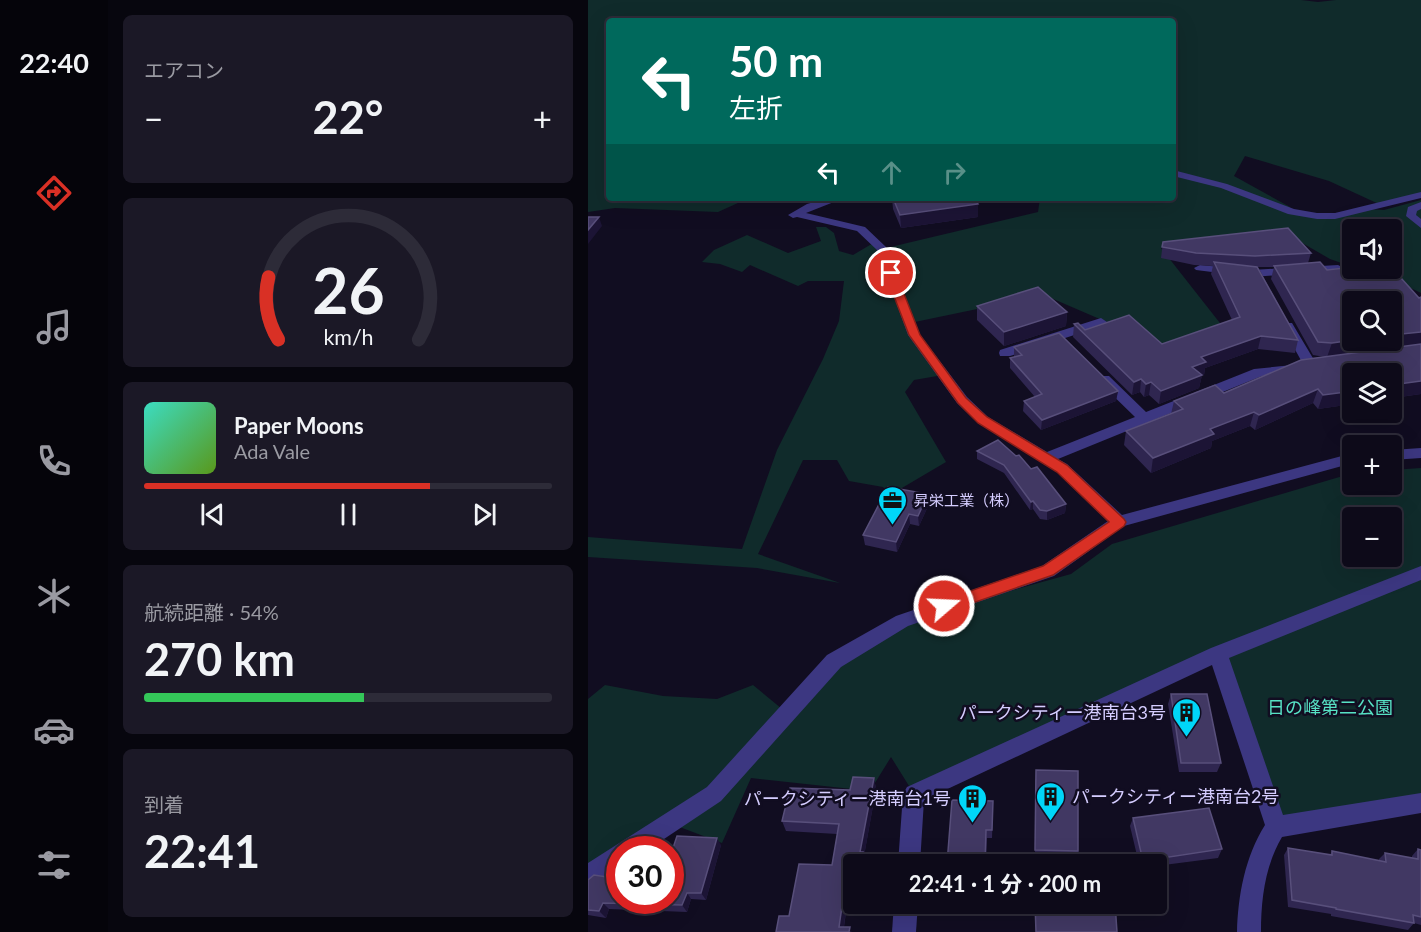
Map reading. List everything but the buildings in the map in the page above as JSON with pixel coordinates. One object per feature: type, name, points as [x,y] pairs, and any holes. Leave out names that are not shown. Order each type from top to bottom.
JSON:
[{"type":"street","points":[[1176,174],[1224,186],[1292,212],[1317,216],[1335,216],[1421,195]]},
{"type":"street","points":[[830,201],[794,215],[861,230],[875,242],[882,249],[915,335],[962,400],[983,420],[1062,468],[1119,522]]},
{"type":"street","points":[[1421,205],[1413,209],[1411,216],[1421,225]]},
{"type":"street","points":[[1200,268],[1263,279],[1338,268]]},
{"type":"street","points":[[1046,458],[1259,372],[1316,365],[1282,315]]},
{"type":"street","points":[[1005,353],[1065,339],[1101,322]]},
{"type":"street","points":[[1094,369],[1144,419]]},
{"type":"street","points":[[1402,454],[1421,453]]},
{"type":"street","points":[[648,836],[714,794],[834,662],[902,621],[1048,570],[1119,522],[1342,461]]},
{"type":"street","points":[[910,854],[914,794],[1218,654],[1421,573]]},
{"type":"street","points":[[1218,654],[1276,827]]},
{"type":"street","points":[[1249,932],[1248,908],[1266,842],[1276,827],[1421,803]]},
{"type":"street","points":[[588,876],[606,864]]},
{"type":"street","points":[[904,932],[905,914]]},
{"type":"green space","points":[[588,0],[1301,0],[1318,2],[1421,0],[1421,195],[1381,205],[1329,181],[1245,156],[1234,176],[1290,207],[1292,212],[1317,216],[1367,209],[1384,210],[1421,200],[1421,293],[1392,279],[1402,279],[1402,219],[1342,219],[1342,263],[1330,259],[1278,229],[1161,248],[1227,332],[1160,345],[1044,295],[910,323],[943,375],[914,380],[905,392],[946,462],[890,495],[883,487],[849,481],[837,460],[803,460],[758,554],[840,583],[757,568],[588,557],[588,537],[742,549],[777,450],[823,359],[839,321],[844,281],[808,281],[798,286],[750,265],[742,272],[720,264],[702,262],[714,250],[747,235],[788,253],[821,241],[816,227],[826,227],[834,233],[839,251],[853,255],[875,242],[882,249],[1038,212],[1040,201],[1176,201],[1176,18],[606,18],[606,201],[742,201],[718,212],[615,208],[588,212]]},
{"type":"green space","name":"日の峰第二公園","points":[[1421,468],[1421,803],[1276,827],[1218,655],[914,794],[891,757],[870,791],[751,778],[722,843],[669,823],[644,836],[606,836],[606,861],[588,876],[588,699],[605,685],[663,696],[717,699],[753,685],[787,713],[834,661],[902,621],[1071,574],[1112,544],[1342,476],[1342,495],[1402,495],[1402,469]]},
{"type":"place","name":"昇栄工業（株）","points":[[893,526]]},
{"type":"place","name":"パークシティー港南台3号","points":[[1187,738]]},
{"type":"place","name":"パークシティー港南台2号","points":[[1051,822]]},
{"type":"place","name":"パークシティー港南台1号","points":[[972,824]]},
{"type":"route","points":[[891,273],[915,335],[962,400],[983,420],[1062,468],[1119,522],[1048,570],[944,606]]}]
